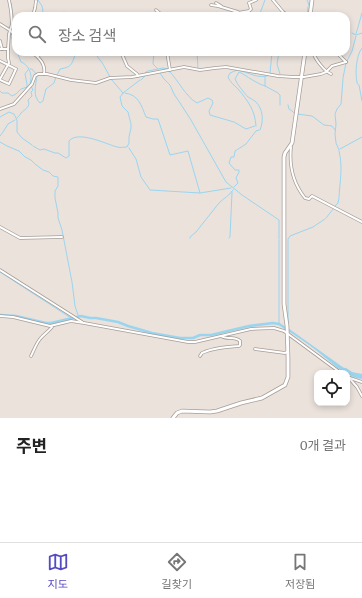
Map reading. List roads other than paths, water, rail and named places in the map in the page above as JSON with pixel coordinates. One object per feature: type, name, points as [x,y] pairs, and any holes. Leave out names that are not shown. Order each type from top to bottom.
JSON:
[{"type":"main road","points":[[310,12],[312,0]]},
{"type":"main road","points":[[173,418],[177,413],[182,411],[218,411],[262,398],[286,384],[288,377],[288,352],[284,304],[284,157],[291,145],[304,56]]},
{"type":"street","points":[[0,61],[8,65],[16,69],[9,84],[0,80],[8,65],[9,63],[8,49],[12,17],[9,0]]},
{"type":"street","points":[[247,12],[251,9],[249,3],[256,0]]},
{"type":"street","points":[[273,0],[283,12]]},
{"type":"street","points":[[33,12],[36,1]]},
{"type":"street","points":[[216,3],[224,8]]},
{"type":"street","points":[[211,5],[237,12]]},
{"type":"street","points":[[0,24],[12,33]]},
{"type":"street","points":[[0,41],[1,49],[8,49]]},
{"type":"street","points":[[123,56],[127,66],[138,76]]},
{"type":"street","points":[[168,56],[170,70]]},
{"type":"street","points":[[314,56],[326,72],[331,74]]},
{"type":"street","points":[[0,110],[14,104],[32,84],[36,75],[44,74],[71,80],[96,83],[110,78],[138,76],[184,68],[200,70],[226,67],[278,76],[301,77],[321,74],[326,72],[332,66],[346,62],[340,56]]},
{"type":"street","points":[[38,57],[45,68],[44,74]]},
{"type":"street","points":[[291,145],[290,154],[292,175],[304,198],[308,200],[312,196],[362,222]]},
{"type":"street","points":[[0,227],[20,238],[62,237]]},
{"type":"street","points":[[0,270],[82,322]]},
{"type":"street","points":[[0,316],[52,326],[71,321],[82,322],[188,342],[195,342],[251,329],[269,327],[279,329],[287,333],[337,370]]},
{"type":"street","points":[[32,356],[39,340],[52,326]]},
{"type":"street","points":[[200,356],[208,350],[240,345],[240,341],[238,339],[224,338],[221,336]]},
{"type":"street","points":[[255,349],[285,353],[288,352]]},
{"type":"street","points":[[350,379],[362,382]]},
{"type":"street","points":[[350,380],[357,387],[362,396]]},
{"type":"water","points":[[288,328],[349,370],[341,370],[288,331]]},
{"type":"water","points":[[350,371],[362,374],[362,379],[350,375]]},
{"type":"waterway","points":[[38,0],[42,6],[42,12]]},
{"type":"waterway","points":[[260,12],[265,0]]},
{"type":"waterway","points":[[307,0],[309,6]]},
{"type":"waterway","points":[[11,3],[12,12]]},
{"type":"waterway","points":[[307,12],[308,7]]},
{"type":"waterway","points":[[356,34],[362,13]]},
{"type":"waterway","points":[[11,33],[12,39]]},
{"type":"waterway","points":[[352,33],[356,35],[362,33]]},
{"type":"waterway","points":[[350,55],[356,36]]},
{"type":"waterway","points":[[362,48],[356,65],[357,83],[359,85],[362,101]]},
{"type":"waterway","points":[[19,56],[21,62],[28,68],[31,77]]},
{"type":"waterway","points":[[57,75],[60,69],[70,66],[75,56]]},
{"type":"waterway","points":[[97,56],[110,77]]},
{"type":"waterway","points":[[154,56],[153,64],[158,69]]},
{"type":"waterway","points":[[197,56],[198,68]]},
{"type":"waterway","points":[[270,74],[272,56]]},
{"type":"waterway","points":[[278,56],[277,64],[280,74]]},
{"type":"waterway","points":[[347,61],[350,56]]},
{"type":"waterway","points":[[343,78],[346,63]]},
{"type":"waterway","points":[[145,73],[163,68],[168,69]]},
{"type":"waterway","points":[[30,69],[32,69],[36,74]]},
{"type":"waterway","points":[[0,91],[2,93],[8,93],[12,96],[21,89],[27,87],[25,74],[28,70]]},
{"type":"waterway","points":[[256,126],[254,115],[250,106],[228,77],[230,73],[237,70],[262,77],[270,75]]},
{"type":"waterway","points":[[169,71],[189,96],[197,103],[208,98],[212,100],[213,103],[209,111],[210,115],[234,122],[246,129],[255,126]]},
{"type":"waterway","points":[[260,130],[262,119],[260,108],[256,102],[246,95],[237,83],[235,79],[239,72],[255,82],[278,93],[280,95],[280,105]]},
{"type":"waterway","points":[[160,73],[170,85],[226,182],[242,195],[279,220],[279,239]]},
{"type":"waterway","points":[[37,75],[35,94],[40,103],[43,101],[46,89],[54,83],[56,77]]},
{"type":"waterway","points":[[141,80],[146,75]]},
{"type":"waterway","points":[[265,77],[265,86]]},
{"type":"waterway","points":[[30,85],[31,78]]},
{"type":"waterway","points":[[111,79],[123,93]]},
{"type":"waterway","points":[[339,150],[336,143],[335,114],[341,104],[343,79]]},
{"type":"waterway","points":[[33,146],[40,150],[44,149],[58,153],[66,158],[69,156],[69,141],[73,138],[85,137],[117,147],[127,147],[129,143],[131,124],[128,112],[122,106],[120,97],[140,80]]},
{"type":"waterway","points":[[17,118],[29,104],[28,100],[32,96],[31,92],[33,90],[31,86]]},
{"type":"waterway","points":[[125,93],[130,94],[139,101],[146,117],[158,119],[170,155],[188,151],[200,193]]},
{"type":"waterway","points":[[288,105],[289,109],[295,114]]},
{"type":"waterway","points":[[0,117],[9,112],[14,114],[17,120],[17,132],[22,138],[32,145]]},
{"type":"waterway","points":[[297,114],[312,116],[324,125],[332,126],[335,130]]},
{"type":"waterway","points":[[0,136],[8,124],[15,120]]},
{"type":"waterway","points":[[234,187],[238,183],[236,178],[239,170],[235,170],[229,163],[231,157],[234,157],[235,151],[246,144],[256,131],[259,130]]},
{"type":"waterway","points":[[340,149],[362,137]]},
{"type":"waterway","points":[[0,142],[19,151],[43,170],[49,172],[53,176],[58,177],[58,186],[55,191],[58,218],[62,230],[75,306],[78,315],[81,316]]},
{"type":"waterway","points":[[129,148],[136,159],[141,177],[150,190],[200,193],[231,188]]},
{"type":"waterway","points":[[339,151],[341,168],[339,197]]},
{"type":"waterway","points":[[190,238],[219,203],[233,190]]},
{"type":"waterway","points":[[229,238],[232,192]]},
{"type":"waterway","points":[[335,206],[338,203],[339,198]]},
{"type":"waterway","points":[[326,218],[334,208]]},
{"type":"waterway","points":[[288,323],[288,239],[290,236],[313,227],[325,219]]},
{"type":"waterway","points":[[279,240],[279,324]]},
{"type":"waterway","points":[[0,272],[71,318]]},
{"type":"waterway","points":[[0,315],[16,316],[46,323],[81,316],[118,322],[152,333],[180,338],[193,338],[200,335],[211,335],[249,326],[273,323],[279,324],[287,329]]}]
